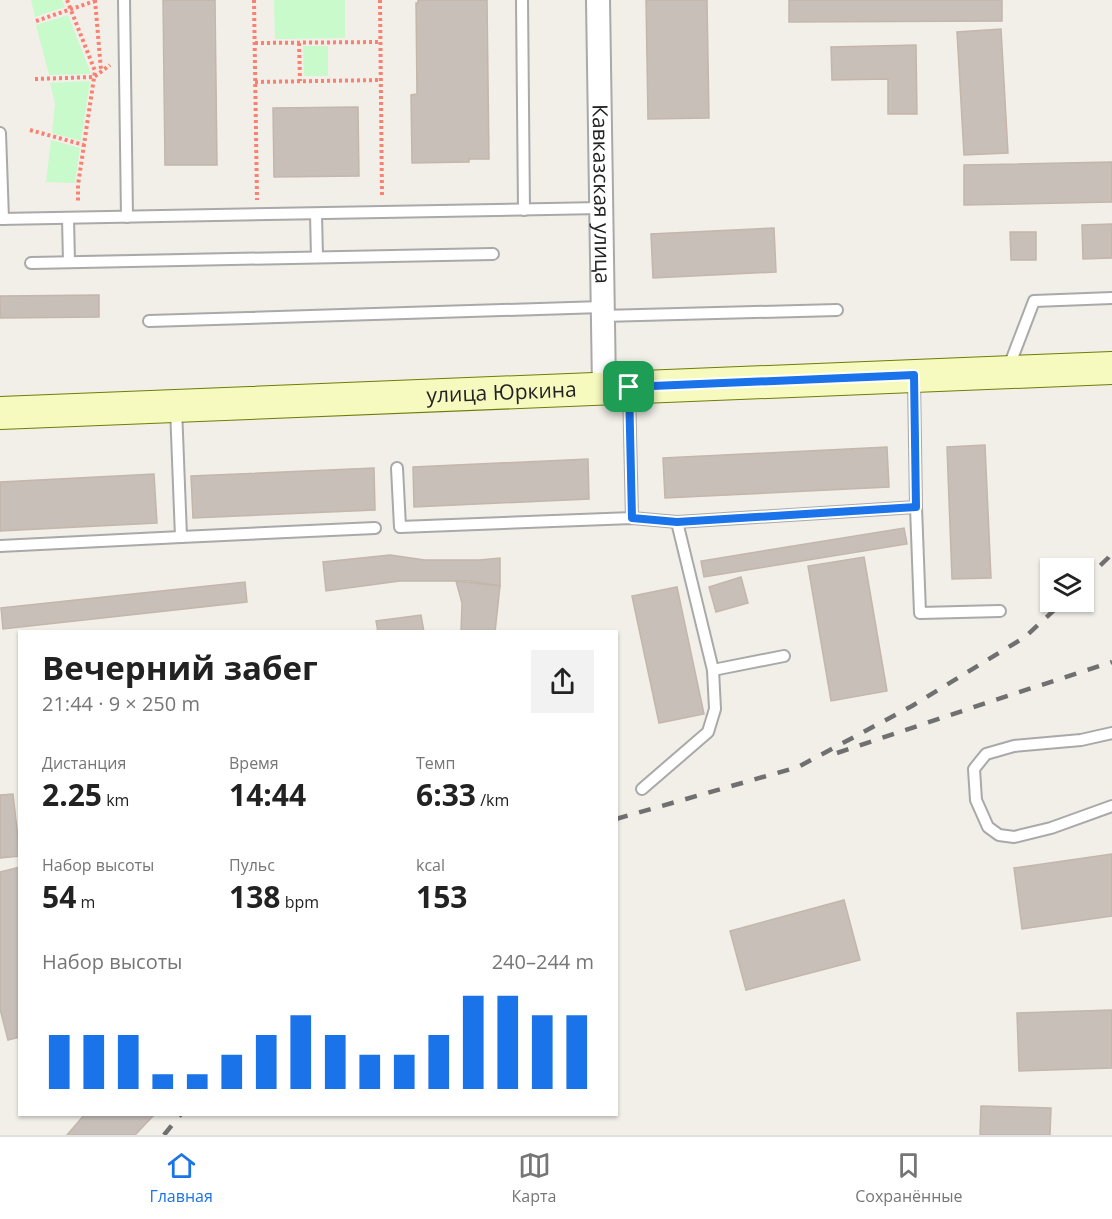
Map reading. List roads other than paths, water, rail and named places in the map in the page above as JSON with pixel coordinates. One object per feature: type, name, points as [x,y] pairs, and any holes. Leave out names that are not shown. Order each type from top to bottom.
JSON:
[{"type":"main road","name":"улица Юркина","points":[[0,413],[1112,368]]},
{"type":"street","name":"Кавказская улица","points":[[598,0],[602,311],[617,387]]},
{"type":"lane","points":[[124,0],[127,217]]},
{"type":"lane","points":[[522,0],[524,210]]},
{"type":"lane","points":[[0,133],[1,219],[601,208]]},
{"type":"lane","points":[[316,214],[317,257]]},
{"type":"lane","points":[[69,261],[73,218]]},
{"type":"lane","points":[[31,262],[493,254]]},
{"type":"lane","points":[[1007,372],[1034,301],[1112,298]]},
{"type":"lane","points":[[149,321],[602,311],[837,310]]},
{"type":"lane","points":[[914,375],[920,613],[1000,611]]},
{"type":"lane","points":[[617,387],[632,518]]},
{"type":"lane","points":[[176,405],[181,537]]},
{"type":"lane","points":[[397,468],[400,527],[632,518],[677,522],[916,507]]},
{"type":"lane","points":[[642,789],[708,732],[715,709],[713,670],[677,522]]},
{"type":"lane","points":[[0,546],[375,528]]},
{"type":"lane","points":[[713,670],[784,656]]},
{"type":"lane","points":[[1112,734],[1081,740],[1014,746],[986,754],[974,769],[976,800],[988,827],[999,835],[1014,837],[1051,828],[1112,806]]},
{"type":"railway","points":[[1094,571],[1112,552]]},
{"type":"railway","points":[[618,818],[798,767],[912,706],[1025,637],[1052,612]]},
{"type":"railway","points":[[837,753],[1112,662]]},
{"type":"railway","points":[[164,1135],[179,1116]]}]
